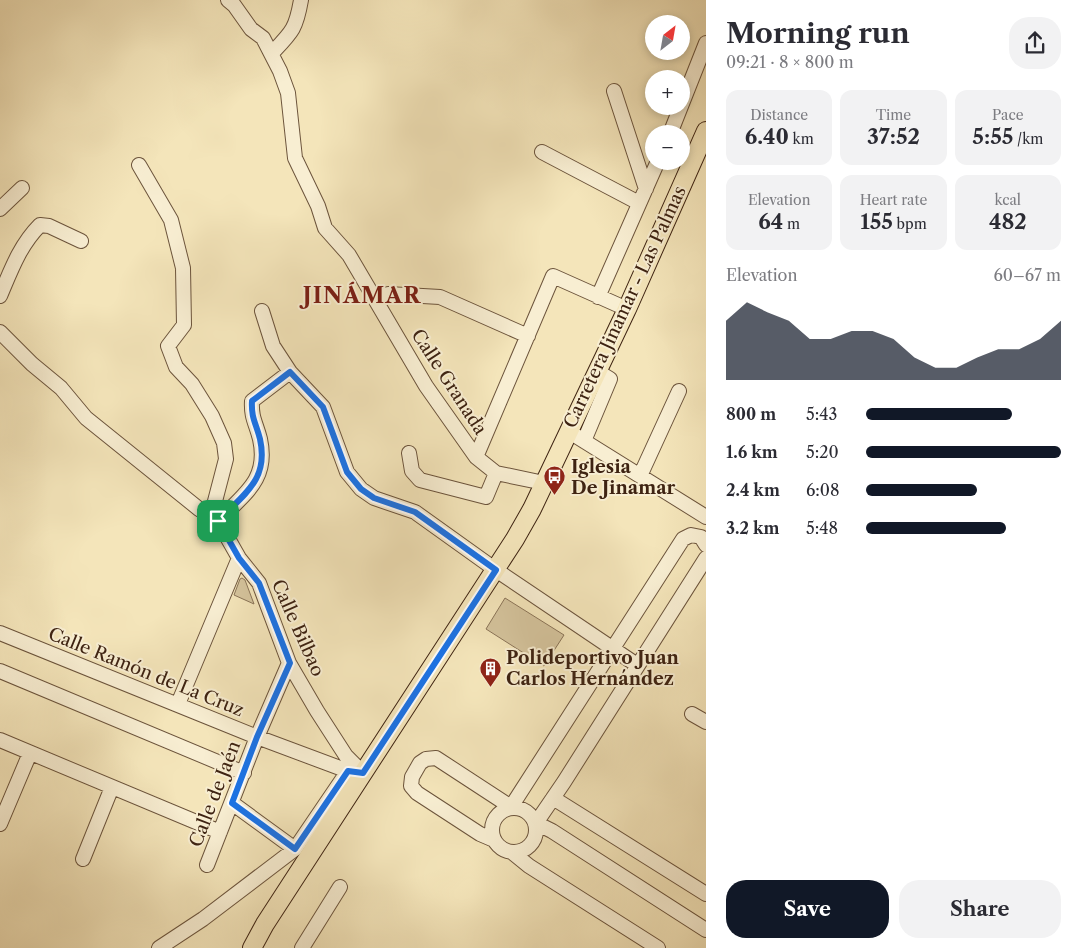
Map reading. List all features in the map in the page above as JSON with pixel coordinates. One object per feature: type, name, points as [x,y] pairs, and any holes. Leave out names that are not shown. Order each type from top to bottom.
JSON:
[{"type":"main road","name":"Carretera Jinamar - Las Palmas","points":[[252,948],[356,772],[496,570],[528,517],[627,309],[706,131]]},
{"type":"main road","points":[[680,189],[706,149]]},
{"type":"street","name":"Calle Granada","points":[[228,0],[251,28],[263,38],[272,53],[288,93],[295,158],[318,206],[325,228],[348,255],[426,386],[476,457],[496,473],[544,483]]},
{"type":"street","points":[[272,53],[292,31],[298,17],[301,0]]},
{"type":"street","points":[[674,125],[706,43]]},
{"type":"street","points":[[614,91],[646,189]]},
{"type":"street","points":[[542,152],[638,203]]},
{"type":"street","name":"Calle Bilbao","points":[[139,165],[171,220],[183,268],[184,324],[168,346],[176,367],[192,384],[212,416],[224,443],[226,459],[214,505],[218,521],[239,558],[259,583],[290,663],[317,711],[356,772]]},
{"type":"street","points":[[598,297],[654,170]]},
{"type":"street","points":[[0,209],[22,188]]},
{"type":"street","points":[[0,296],[24,244],[40,225],[49,226],[81,241]]},
{"type":"street","points":[[476,457],[553,276],[627,309]]},
{"type":"street","points":[[375,299],[388,294],[440,297],[528,336]]},
{"type":"street","points":[[262,311],[273,346],[290,372],[323,407],[347,472],[361,489],[374,498],[415,512],[637,666]]},
{"type":"street","points":[[0,332],[32,364],[61,388],[86,418],[199,509],[218,521],[255,483],[262,461],[260,438],[251,413],[252,401],[290,372]]},
{"type":"street","points":[[584,441],[610,379],[597,370]]},
{"type":"street","points":[[640,476],[679,391]]},
{"type":"street","points":[[568,431],[706,517]]},
{"type":"street","points":[[409,453],[412,472],[420,480],[486,497],[496,473]]},
{"type":"street","points":[[511,807],[683,539],[691,535],[704,539]]},
{"type":"street","points":[[178,704],[239,558]]},
{"type":"street","points":[[536,823],[706,558]]},
{"type":"street","name":"Calle Ramón de La Cruz","points":[[0,633],[257,737],[356,772]]},
{"type":"street","name":"Calle de Jaén","points":[[207,865],[257,737],[290,663]]},
{"type":"street","points":[[0,671],[244,773]]},
{"type":"street","points":[[692,714],[706,722]]},
{"type":"street","points":[[0,740],[220,832]]},
{"type":"street","points":[[0,824],[30,753]]},
{"type":"street","points":[[494,840],[480,834],[417,793],[411,786],[412,777],[420,763],[426,758],[436,758],[511,807]]},
{"type":"street","points":[[159,948],[203,919],[295,849],[356,772]]},
{"type":"street","points":[[83,859],[112,787]]},
{"type":"street","points":[[553,798],[706,894]]},
{"type":"street","points":[[232,803],[295,849]]},
{"type":"street","points":[[513,853],[523,850],[532,844],[536,834],[536,823],[531,814],[522,808],[511,807],[501,811],[494,819],[491,829],[498,846],[505,851],[513,853],[528,866],[658,948]]},
{"type":"street","points":[[536,823],[552,831],[706,930]]},
{"type":"street","points":[[302,948],[340,887]]},
{"type":"shaded area","points":[[242,578],[245,580],[254,604],[234,595]]},
{"type":"shaded area","points":[[505,598],[564,635],[544,666],[486,629]]},
{"type":"place","name":"Iglesia De Jinamar","points":[[555,496]]},
{"type":"place","name":"Polideportivo Juan Carlos Hernández","points":[[490,687]]},
{"type":"district","name":"JINÁMAR","points":[[362,295]]},
{"type":"route","points":[[290,372],[323,407],[347,472],[361,489],[374,498],[415,512],[496,570],[363,773],[348,771],[295,849],[232,803],[257,737],[290,663],[259,583],[239,558],[218,521],[255,483],[262,461],[260,438],[251,413],[252,401],[290,372]]}]
